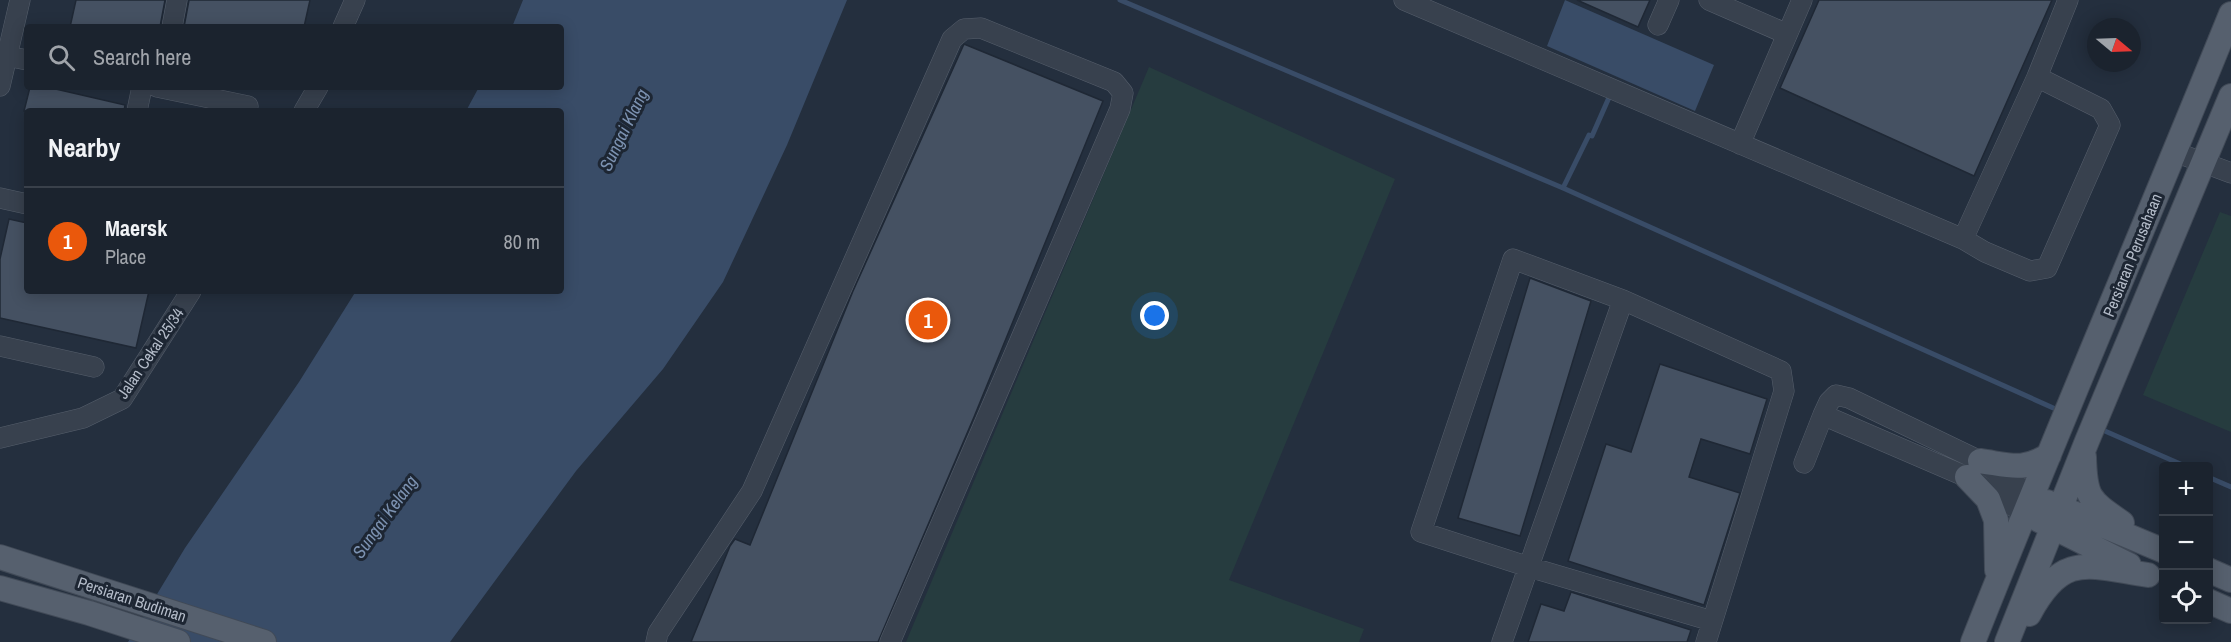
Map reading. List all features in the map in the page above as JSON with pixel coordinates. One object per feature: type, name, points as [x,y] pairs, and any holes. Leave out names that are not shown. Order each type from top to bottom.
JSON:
[{"type":"main road","name":"Persiaran Perusahaan","points":[[1973,642],[2027,504],[2075,395],[2231,14]]},
{"type":"main road","name":"Persiaran Perusahaan","points":[[2007,642],[2085,446],[2231,96]]},
{"type":"main road","points":[[1997,581],[1996,520],[1974,469],[2023,467],[2035,464],[2053,445]]},
{"type":"main road","points":[[2085,446],[2085,483],[2089,497],[2101,508],[2159,548]]},
{"type":"main road","points":[[2027,504],[2057,518],[2156,578]]},
{"type":"main road","points":[[2057,518],[2159,549]]},
{"type":"main road","name":"Persiaran Budiman","points":[[0,557],[264,642]]},
{"type":"main road","points":[[2014,642],[2034,604],[2060,573],[2073,568],[2090,566],[2156,578]]},
{"type":"main road","points":[[2213,572],[2231,580]]},
{"type":"main road","name":"Persiaran Budiman","points":[[0,588],[89,613],[178,642]]},
{"type":"main road","points":[[2213,603],[2231,611]]},
{"type":"street","points":[[0,86],[20,0]]},
{"type":"street","points":[[173,24],[177,0]]},
{"type":"street","points":[[345,24],[355,0]]},
{"type":"street","points":[[1404,0],[1963,239],[1985,252],[2030,271],[2047,268],[2110,125],[2101,109],[2037,77]]},
{"type":"street","points":[[1658,25],[1669,0]]},
{"type":"street","points":[[1709,0],[1787,34]]},
{"type":"street","points":[[1740,144],[1802,0]]},
{"type":"street","points":[[1963,239],[2037,77],[2068,0]]},
{"type":"street","points":[[656,642],[658,633],[752,491],[952,39],[964,29],[981,28],[1114,82],[1123,93],[1120,109],[890,642]]},
{"type":"street","points":[[7,56],[24,59]]},
{"type":"street","points":[[138,108],[141,90]]},
{"type":"street","points":[[172,90],[248,106]]},
{"type":"street","points":[[306,108],[316,90]]},
{"type":"street","points":[[2175,152],[2231,172]]},
{"type":"street","points":[[0,198],[24,203]]},
{"type":"street","points":[[1706,642],[1784,391],[1781,371],[1623,300],[1513,259],[1421,532],[1529,567],[1712,621]]},
{"type":"street","name":"Jalan Cekal 25/34","points":[[0,438],[83,418],[122,399],[188,294]]},
{"type":"street","points":[[1502,642],[1623,300]]},
{"type":"street","points":[[0,346],[94,367]]},
{"type":"street","points":[[1804,463],[1829,402],[1836,395],[1849,398],[1974,469],[2027,504]]},
{"type":"green space","points":[[1149,67],[1395,179],[1229,580],[1364,629],[1359,642],[906,642]]},
{"type":"green space","points":[[2220,212],[2231,216],[2231,432],[2143,395]]},
{"type":"water","points":[[523,0],[847,0],[787,145],[723,282],[663,369],[576,471],[450,642],[128,642],[185,548],[299,382],[354,294],[564,294],[564,108],[468,108],[477,90],[564,90],[564,24],[513,24]]},
{"type":"water","points":[[1565,0],[1714,65],[1695,111],[1547,46]]},
{"type":"building","points":[[76,0],[165,0],[161,24],[71,24]]},
{"type":"building","points":[[189,0],[310,0],[305,24],[185,24]]},
{"type":"building","points":[[1577,0],[1650,0],[1638,27]]},
{"type":"building","points":[[1819,0],[2052,0],[1974,176],[1780,88]]},
{"type":"building","points":[[964,44],[1103,101],[974,417],[878,642],[691,642],[730,546],[735,539],[750,545],[853,291]]},
{"type":"building","points":[[29,90],[60,90],[125,105],[124,108],[25,108]]},
{"type":"building","points":[[9,219],[24,222],[24,294],[148,294],[136,348],[0,318],[0,259]]},
{"type":"building","points":[[1530,278],[1591,301],[1520,536],[1458,518]]},
{"type":"building","points":[[1660,364],[1767,399],[1750,454],[1701,439],[1689,477],[1740,493],[1704,605],[1568,561],[1606,444],[1631,452]]},
{"type":"building","points":[[1571,592],[1691,630],[1687,642],[1528,642],[1541,604],[1564,611]]},
{"type":"waterway","points":[[1120,0],[1563,188],[2060,411]]},
{"type":"waterway","points":[[1563,188],[1589,135],[1592,136],[1611,93]]},
{"type":"waterway","points":[[2098,428],[2176,462]]},
{"type":"waterway","points":[[2213,479],[2231,487]]},
{"type":"place","name":"Maersk","points":[[928,320]]},
{"type":"water label","name":"Sungai Klang","points":[[624,130]]},
{"type":"water label","name":"Sungai Kelang","points":[[385,517]]}]
